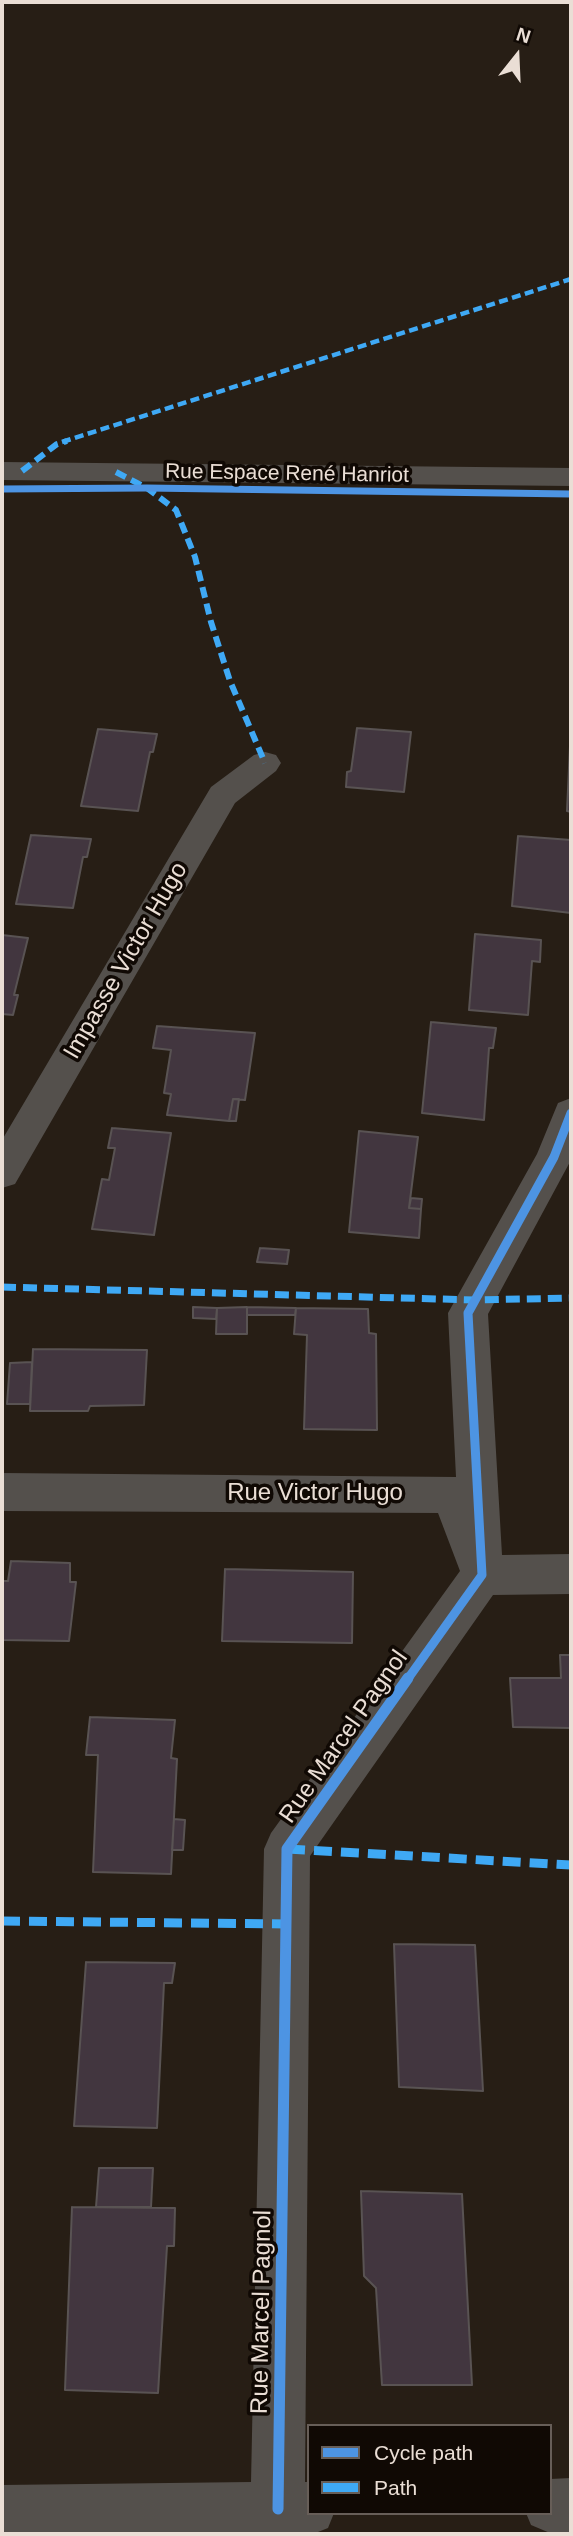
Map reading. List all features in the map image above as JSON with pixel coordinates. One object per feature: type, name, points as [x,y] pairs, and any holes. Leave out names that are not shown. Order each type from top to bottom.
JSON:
[{"type":"street","name":"Rue Espace René Hanriot","points":[[2,471],[571,477]]},
{"type":"street","name":"Impasse Victor Hugo","points":[[2,1173],[223,794],[265,763]]},
{"type":"street","points":[[571,1113],[554,1157],[468,1313],[482,1575],[571,1574]]},
{"type":"street","name":"Rue Victor Hugo","points":[[2,1492],[452,1494],[482,1575]]},
{"type":"street","name":"Rue Marcel Pagnol","points":[[293,2509],[287,1849],[482,1575]]},
{"type":"street","points":[[552,2506],[571,2505]]},
{"type":"street","points":[[2,2512],[293,2509]]},
{"type":"building","points":[[357,728],[411,732],[404,792],[346,787]]},
{"type":"building","points":[[98,729],[157,734],[153,752],[150,752],[138,811],[81,806]]},
{"type":"building","points":[[571,746],[571,812],[567,811]]},
{"type":"building","points":[[31,835],[91,839],[87,857],[83,857],[73,908],[16,904]]},
{"type":"building","points":[[518,836],[571,840],[571,913],[512,906]]},
{"type":"building","points":[[475,934],[541,940],[540,962],[532,961],[528,1015],[469,1010]]},
{"type":"building","points":[[2,935],[28,938],[14,995],[18,995],[13,1015],[2,1014]]},
{"type":"building","points":[[431,1022],[496,1028],[493,1048],[489,1048],[484,1120],[422,1113]]},
{"type":"building","points":[[157,1026],[255,1033],[245,1100],[233,1099],[229,1121],[167,1115],[171,1094],[164,1093],[171,1050],[153,1048]]},
{"type":"building","points":[[233,1099],[239,1099],[236,1121],[229,1121]]},
{"type":"building","points":[[112,1128],[171,1133],[154,1235],[92,1229],[102,1179],[109,1180],[115,1148],[108,1148]]},
{"type":"building","points":[[359,1131],[418,1137],[409,1208],[421,1209],[419,1238],[349,1232]]},
{"type":"building","points":[[411,1198],[422,1199],[421,1209],[409,1208]]},
{"type":"building","points":[[260,1248],[289,1250],[287,1264],[257,1262]]},
{"type":"building","points":[[193,1307],[217,1308],[216,1319],[193,1318]]},
{"type":"building","points":[[247,1307],[296,1308],[295,1315],[247,1315]]},
{"type":"building","points":[[247,1307],[247,1334],[216,1334],[217,1308]]},
{"type":"building","points":[[296,1308],[368,1309],[369,1333],[376,1334],[377,1430],[304,1429],[307,1335],[294,1334]]},
{"type":"building","points":[[33,1349],[147,1350],[144,1405],[90,1406],[88,1411],[30,1411]]},
{"type":"building","points":[[32,1362],[30,1404],[7,1404],[10,1363]]},
{"type":"building","points":[[11,1561],[70,1563],[70,1582],[76,1582],[69,1641],[2,1640],[2,1581],[8,1581]]},
{"type":"building","points":[[225,1569],[353,1572],[352,1643],[222,1641]]},
{"type":"building","points":[[560,1655],[571,1655],[571,1728],[513,1727],[510,1678],[561,1678]]},
{"type":"building","points":[[90,1717],[175,1720],[171,1758],[177,1759],[171,1874],[93,1872],[98,1755],[86,1755]]},
{"type":"building","points":[[174,1819],[185,1820],[183,1850],[172,1850]]},
{"type":"building","points":[[394,1944],[475,1945],[483,2091],[399,2087]]},
{"type":"building","points":[[86,1962],[175,1963],[172,1983],[164,1983],[157,2128],[74,2126]]},
{"type":"building","points":[[99,2168],[153,2168],[151,2207],[96,2207]]},
{"type":"building","points":[[361,2191],[462,2194],[472,2385],[382,2385],[376,2288],[364,2276]]},
{"type":"building","points":[[72,2207],[175,2208],[174,2246],[167,2246],[158,2393],[65,2390]]},
{"type":"marked path","points":[[22,471],[57,444],[571,279]]},
{"type":"marked path","points":[[116,472],[147,488],[176,510],[195,557],[211,622],[230,681],[265,763]]},
{"type":"marked path","points":[[2,1287],[475,1300],[571,1298]]},
{"type":"marked path","points":[[287,1849],[571,1865]]},
{"type":"marked path","points":[[2,1921],[286,1924]]},
{"type":"cycle path","points":[[2,489],[147,488],[571,494]]},
{"type":"cycle path","points":[[278,2509],[287,1849],[482,1575],[468,1313],[554,1157],[571,1113]]}]
